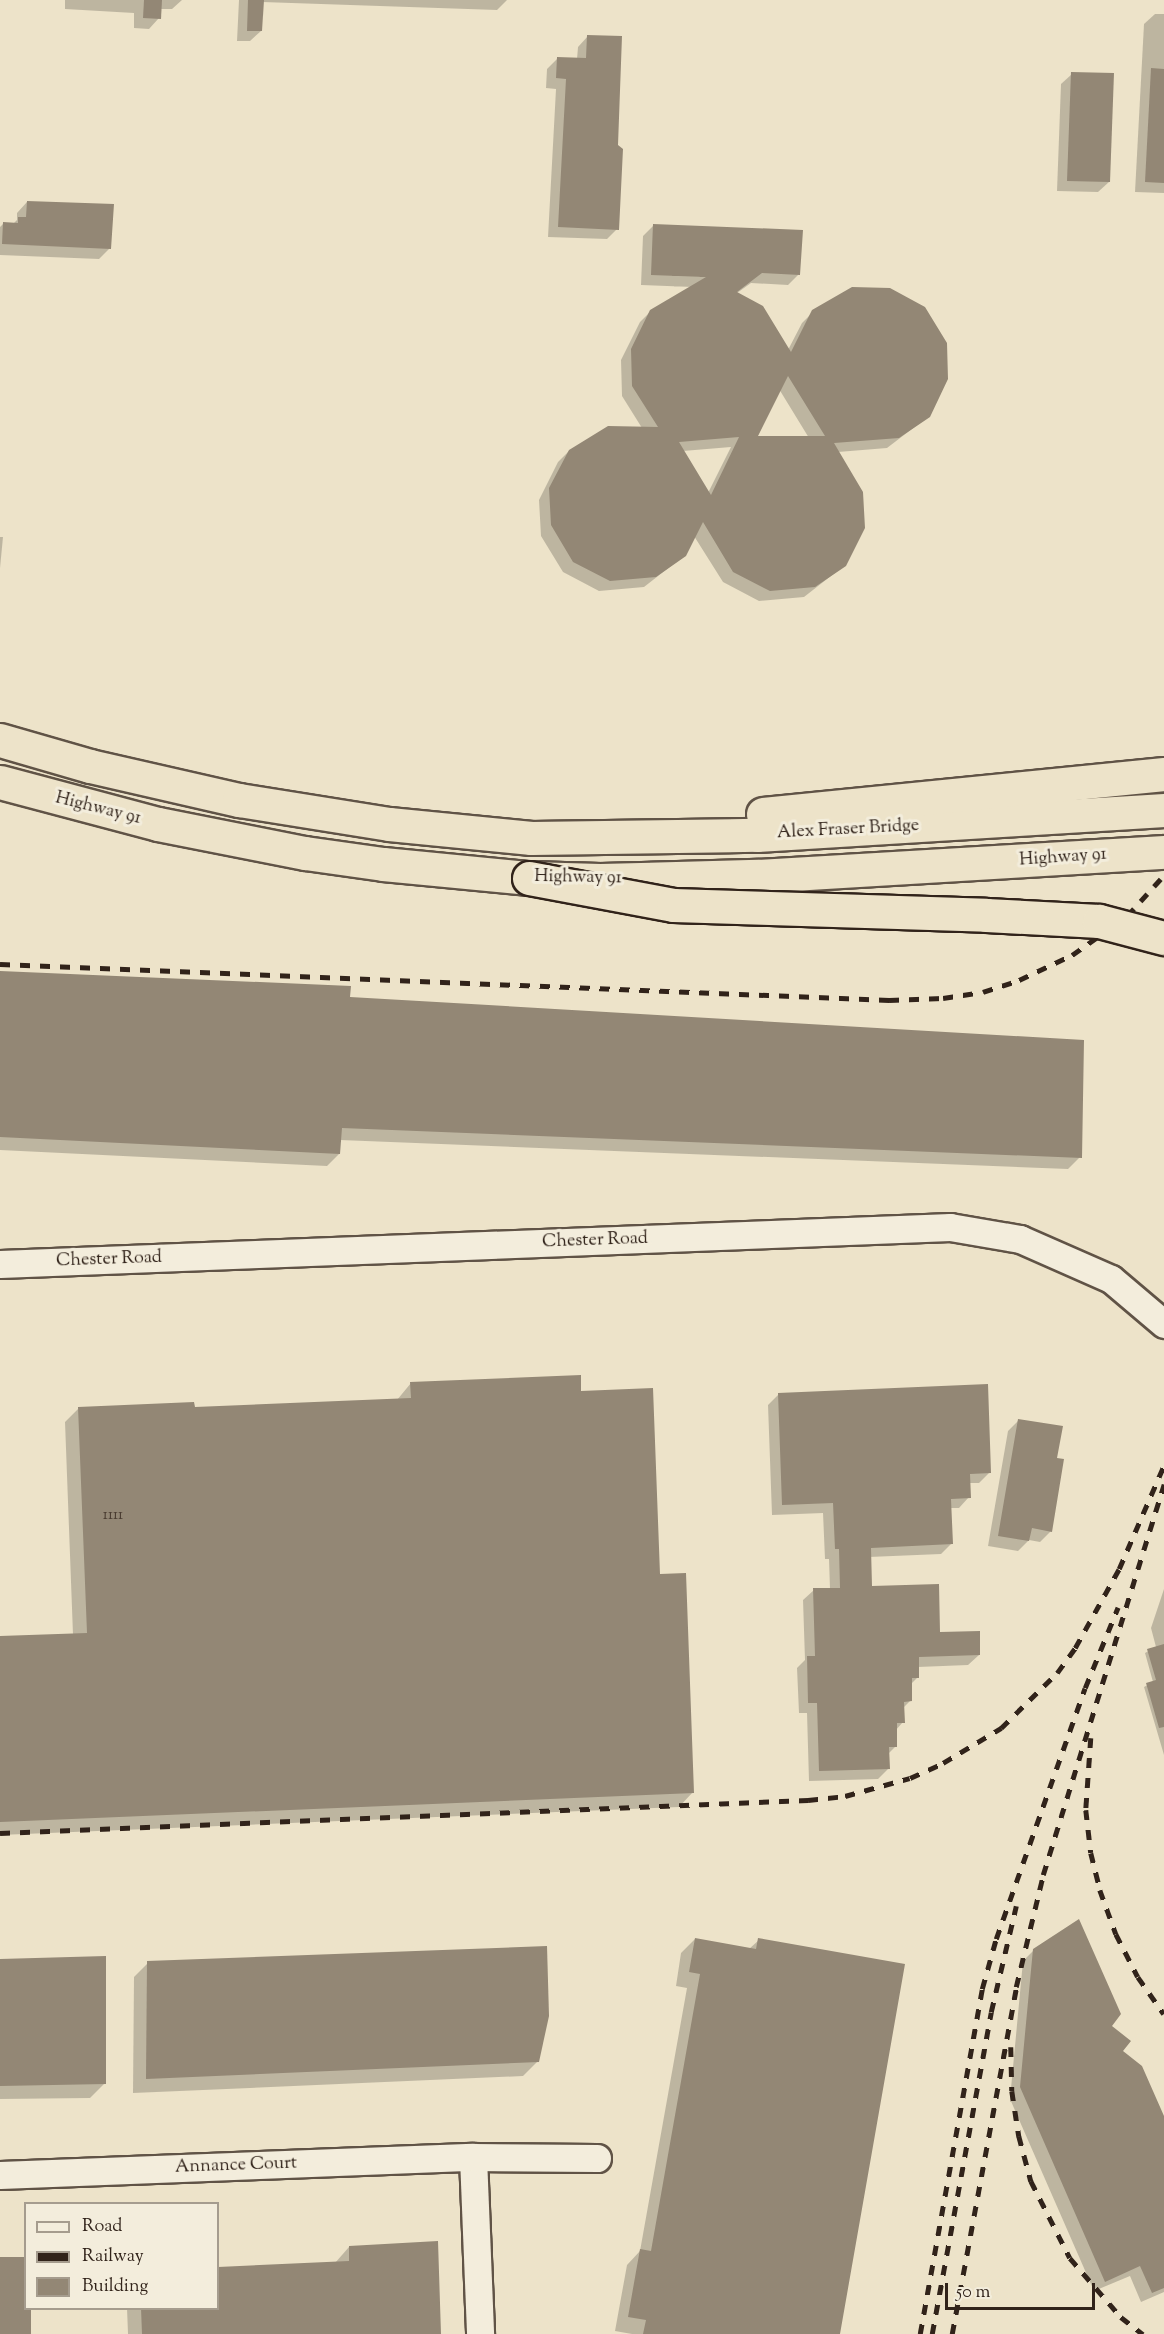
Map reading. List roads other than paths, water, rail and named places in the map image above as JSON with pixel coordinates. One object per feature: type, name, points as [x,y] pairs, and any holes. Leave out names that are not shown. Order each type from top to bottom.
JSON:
[{"type":"highway","points":[[0,740],[167,785],[250,802],[389,824],[531,838],[1164,774]]},
{"type":"highway","name":"Highway 91","points":[[0,782],[158,824],[305,853],[383,864],[529,878],[600,880],[758,876],[1164,852]]},
{"type":"highway","name":"Alex Fraser Bridge","points":[[531,838],[757,836],[1164,810]]},
{"type":"highway","points":[[529,878],[673,905],[1100,921],[1164,938]]},
{"type":"street","name":"Chester Road","points":[[0,1264],[950,1227],[1020,1239],[1111,1279],[1164,1324]]},
{"type":"street","name":"Annance Court","points":[[0,2175],[473,2157],[597,2158]]},
{"type":"street","points":[[473,2157],[480,2334]]},
{"type":"railway","points":[[0,964],[889,1000],[943,998],[983,992],[1019,980],[1072,955],[1127,916],[1164,875]]},
{"type":"railway","points":[[0,1833],[808,1800],[845,1796],[910,1778],[943,1763],[1001,1728],[1057,1673],[1075,1648],[1119,1569],[1164,1465]]},
{"type":"railway","points":[[952,2334],[1016,1987],[1043,1875],[1164,1484]]},
{"type":"railway","points":[[920,2334],[982,1989],[996,1939],[1085,1688],[1118,1607]]},
{"type":"railway","points":[[1091,1738],[1086,1810],[1091,1853],[1100,1890],[1116,1934],[1138,1977],[1164,2014]]},
{"type":"railway","points":[[932,2334],[991,2012],[1016,1906]]},
{"type":"railway","points":[[1011,2047],[1012,2091],[1019,2136],[1031,2181],[1070,2258],[1121,2317],[1143,2334]]}]
